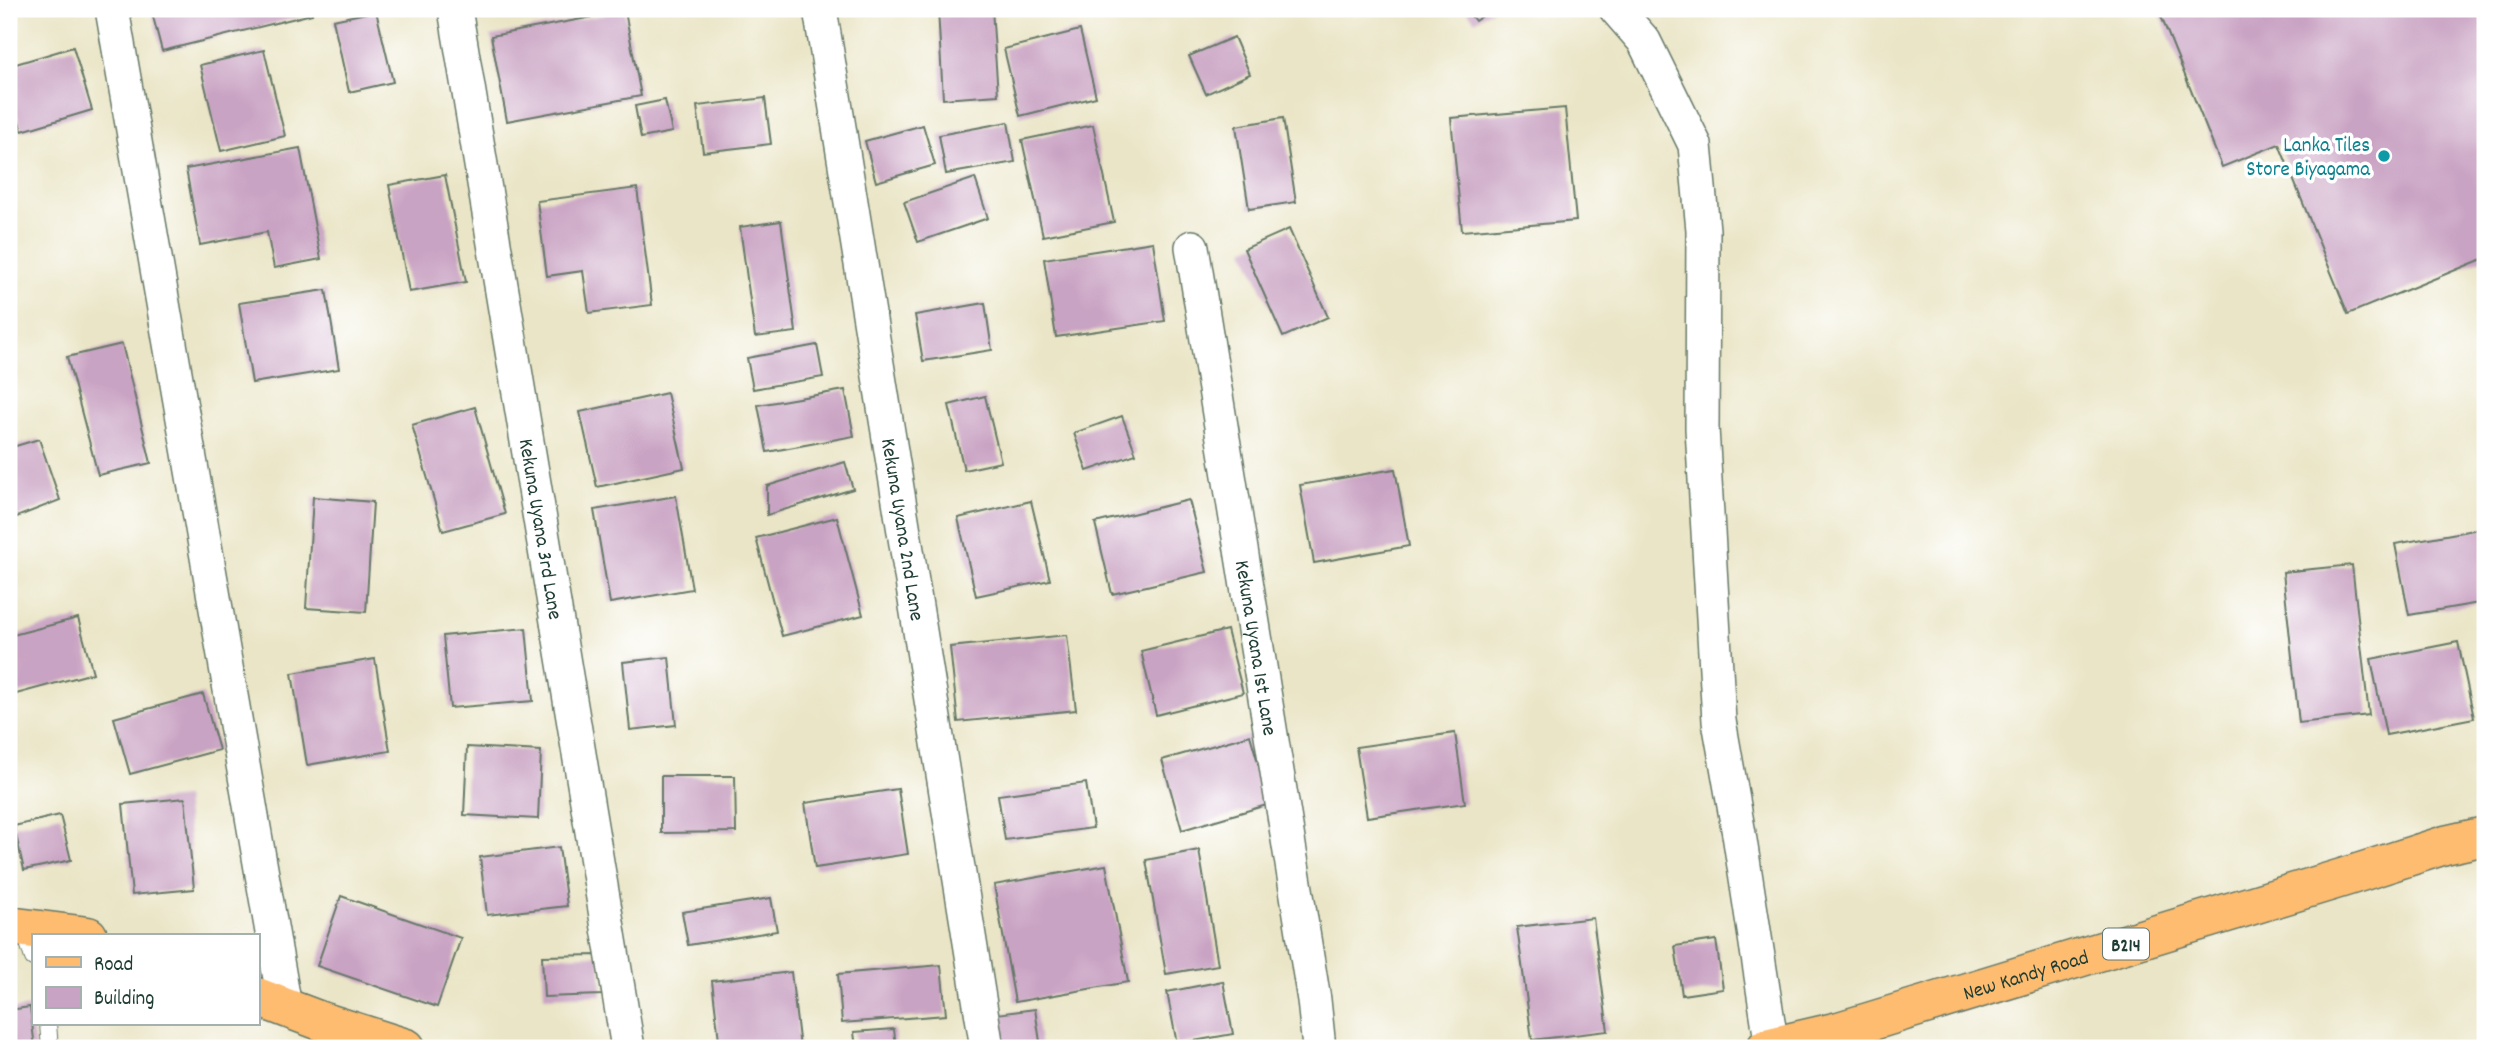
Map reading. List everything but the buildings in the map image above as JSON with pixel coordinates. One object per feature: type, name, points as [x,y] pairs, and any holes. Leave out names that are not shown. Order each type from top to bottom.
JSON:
[{"type":"main road","name":"New Kandy Road","points":[[1769,1048],[1839,1031],[2445,845],[2485,836]]},
{"type":"main road","points":[[271,1002],[406,1048]]},
{"type":"street","points":[[111,9],[271,1002]]},
{"type":"street","name":"Kekuna Uyana 3rd Lane","points":[[455,9],[628,1048]]},
{"type":"street","name":"Kekuna Uyana 2nd Lane","points":[[820,9],[987,1048]]},
{"type":"street","points":[[1616,9],[1644,41],[1695,145],[1703,230],[1702,428],[1719,721],[1739,834],[1769,1048]]},
{"type":"street","name":"Kekuna Uyana 1st Lane","points":[[1192,247],[1314,1000],[1319,1048]]},
{"type":"lane","points":[[48,1026],[50,1048]]},
{"type":"place","name":"Lanka Tiles Store Biyagama","points":[[2384,156]]}]
